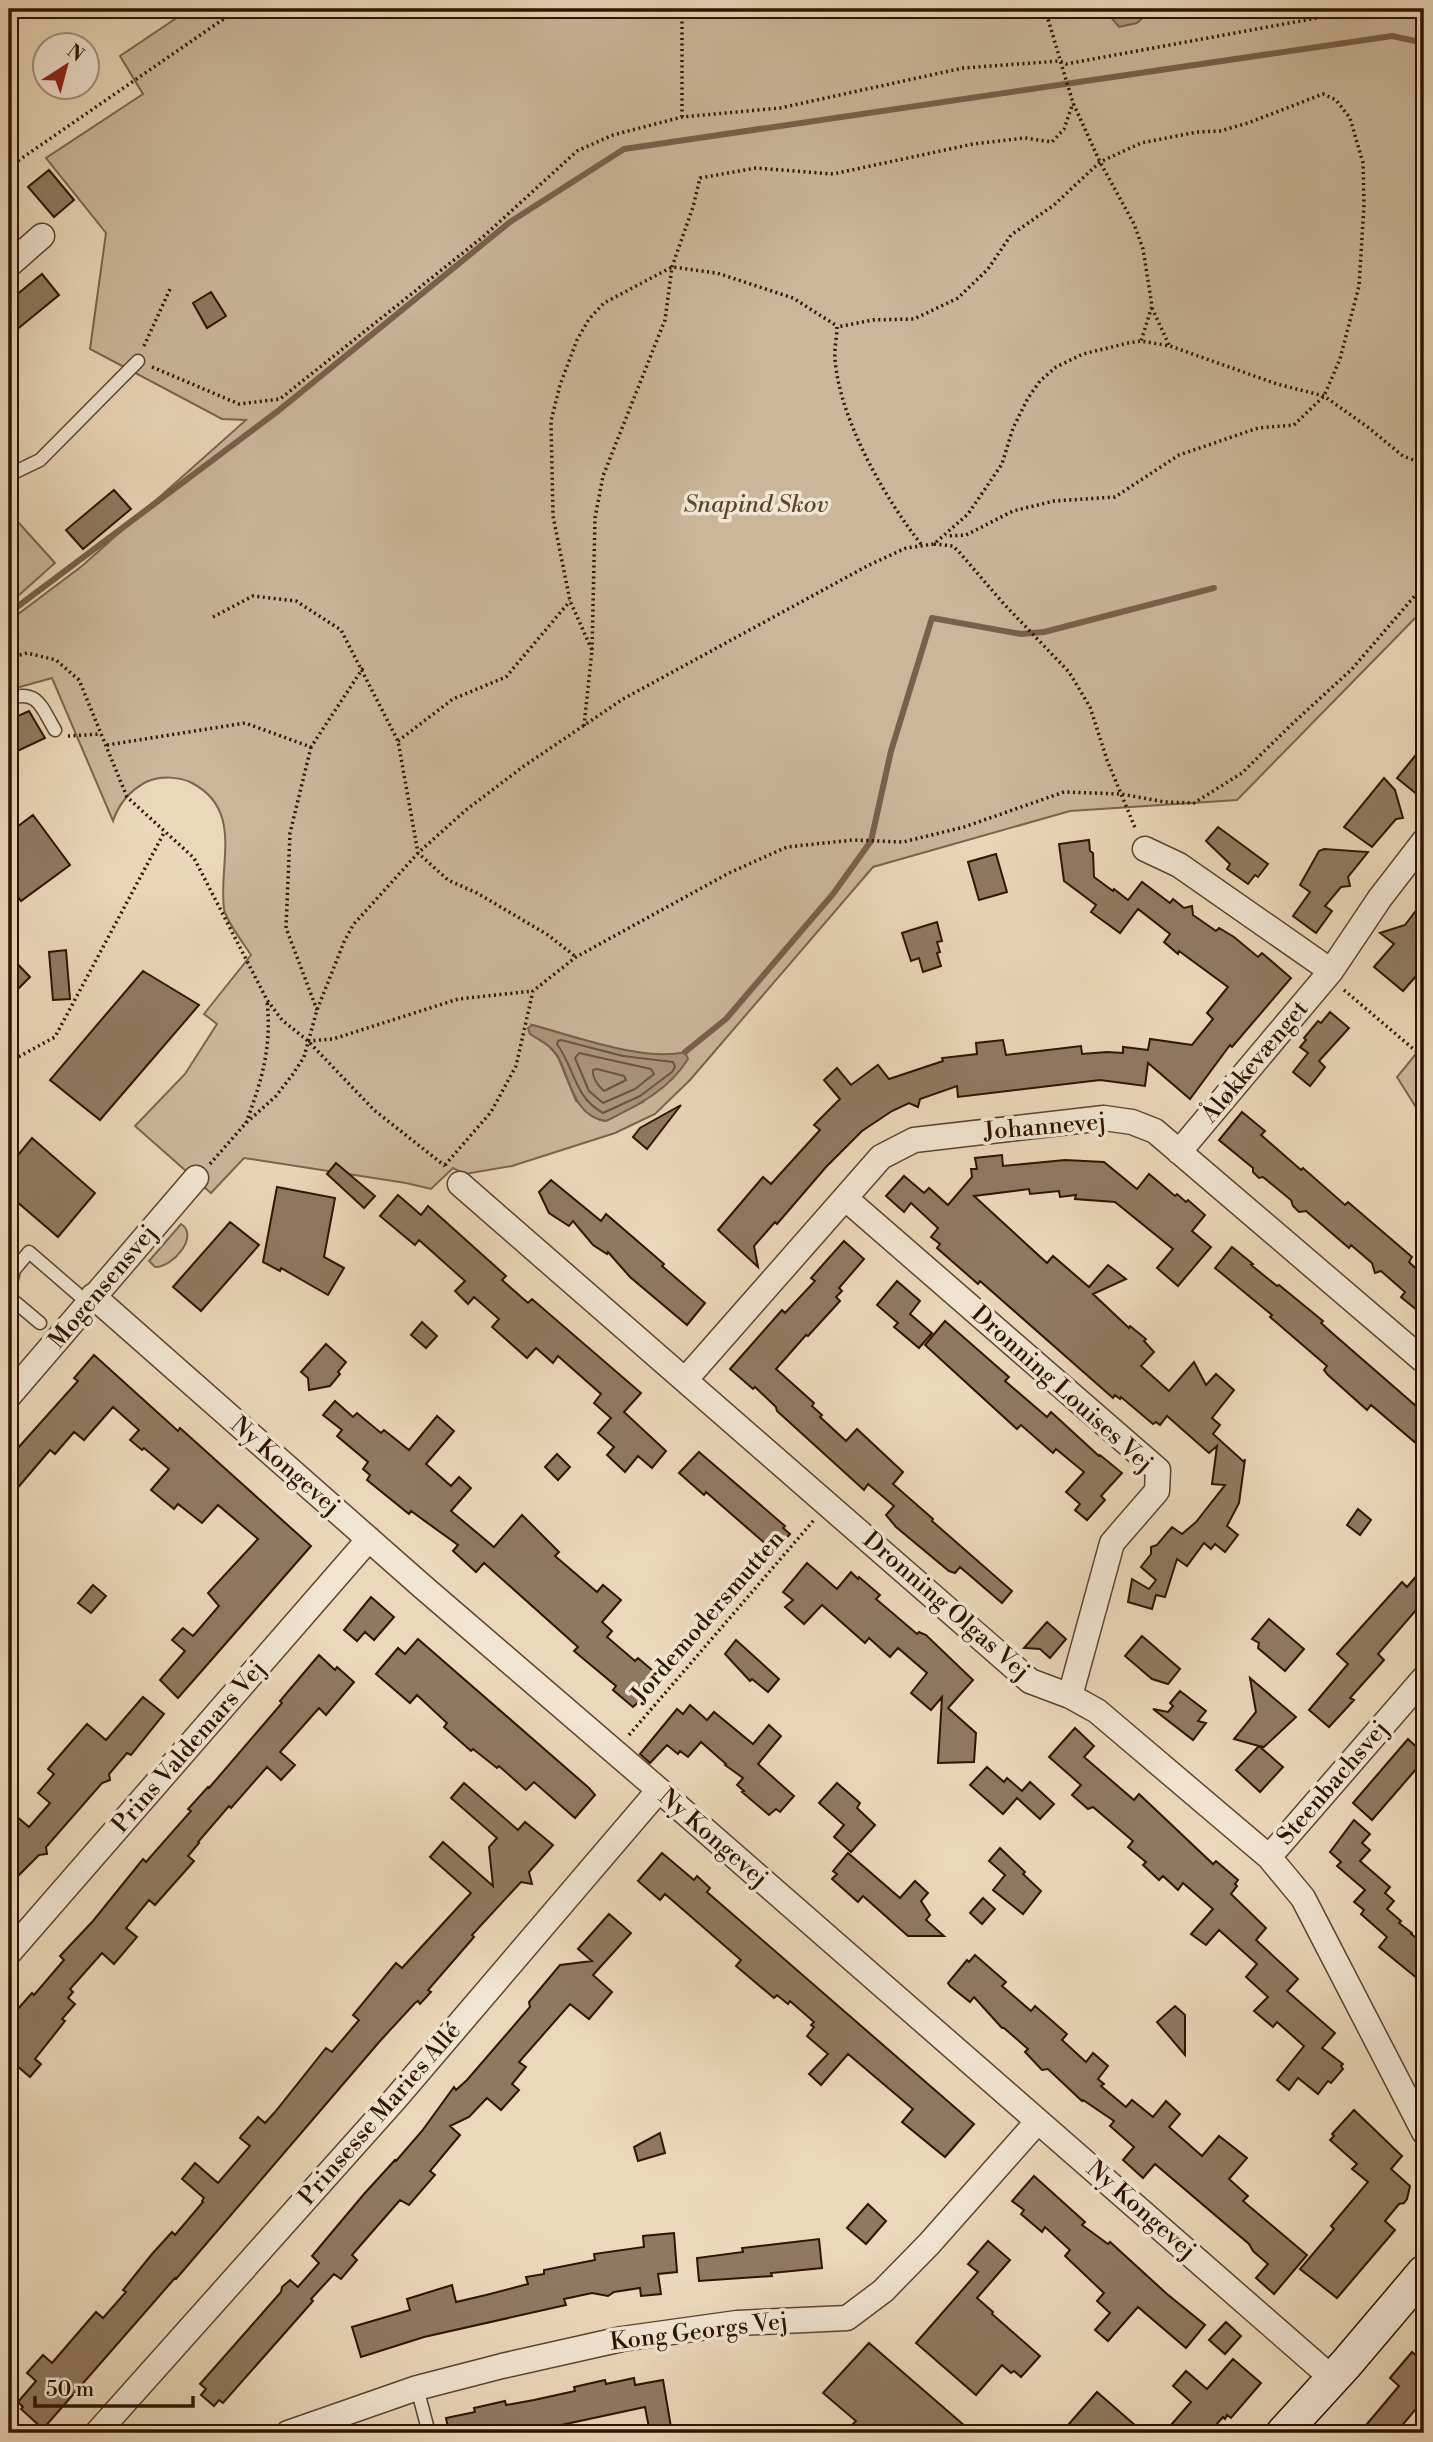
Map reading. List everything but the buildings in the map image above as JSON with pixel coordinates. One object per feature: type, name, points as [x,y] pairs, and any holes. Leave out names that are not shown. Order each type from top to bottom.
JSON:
[{"type":"main road","points":[[1283,2433],[1424,2272]]},
{"type":"street","points":[[9,265],[42,236]]},
{"type":"street","name":"Åløkkevænget","points":[[1179,1152],[1331,971],[1380,898],[1424,841]]},
{"type":"street","points":[[1145,849],[1179,865],[1331,971]]},
{"type":"street","name":"Johannevej","points":[[685,1380],[881,1157],[914,1140],[1104,1118],[1132,1122],[1155,1132],[1424,1361]]},
{"type":"street","name":"Dronning Olgas Vej","points":[[452,1175],[1030,1681],[1070,1696],[1097,1712],[1269,1857],[1303,1898],[1424,2132]]},
{"type":"street","name":"Mogensensvej","points":[[9,1396],[196,1178]]},
{"type":"street","name":"Dronning Louises Vej","points":[[845,1198],[1158,1470],[1157,1490],[1112,1543],[1070,1696]]},
{"type":"street","name":"Ny Kongevej","points":[[91,1300],[659,1790],[1333,2379]]},
{"type":"street","name":"Prins Valdemars Vej","points":[[9,1953],[369,1539]]},
{"type":"street","name":"Steenbachsvej","points":[[1269,1857],[1424,1678]]},
{"type":"street","name":"Prinsesse Maries Allé","points":[[97,2433],[396,2098],[659,1790]]},
{"type":"street","name":"Kong Georgs Vej","points":[[288,2433],[417,2388],[622,2339],[737,2323],[847,2318],[883,2291],[1038,2121]]},
{"type":"lane","points":[[9,475],[40,460],[138,361]]},
{"type":"lane","points":[[9,698],[23,695],[37,700],[55,730]]},
{"type":"lane","points":[[9,1292],[14,1270],[29,1252],[91,1300]]},
{"type":"lane","points":[[9,1297],[40,1323]]},
{"type":"lane","points":[[417,2388],[429,2433]]},
{"type":"path","points":[[9,167],[238,9]]},
{"type":"path","points":[[682,9],[682,117]]},
{"type":"path","points":[[1045,9],[1073,103],[1100,162],[1134,224],[1143,249],[1152,306],[1170,346]]},
{"type":"path","points":[[170,289],[138,361],[239,404],[280,399],[484,236],[577,151],[613,135],[682,117],[780,108],[963,68],[1060,61],[1066,64],[1355,11],[1400,10],[1424,16]]},
{"type":"path","points":[[592,650],[570,601],[554,516],[551,421],[560,384],[577,340],[589,319],[604,303],[672,267],[717,273],[793,298],[838,327],[873,320],[914,319],[958,298],[988,269],[1011,235],[1054,205],[1100,162],[1141,143],[1197,132],[1220,131],[1322,94],[1336,100],[1350,118],[1363,163],[1364,205],[1359,286],[1340,359],[1324,396],[1294,425],[1258,428],[1179,456],[1115,497],[1044,503],[1013,511],[966,535],[944,536]]},
{"type":"path","points":[[584,726],[592,650],[595,518],[603,476],[665,320],[672,267],[700,178],[756,168],[833,174],[973,144],[1026,138],[1052,142],[1064,129],[1073,103]]},
{"type":"path","points":[[1140,341],[1152,306]]},
{"type":"path","points":[[838,327],[834,359],[848,418],[897,513],[921,544]]},
{"type":"path","points":[[934,544],[968,514],[1002,464],[1013,428],[1040,381],[1056,367],[1083,354],[1140,341],[1170,346],[1277,384],[1324,396],[1403,456],[1424,464]]},
{"type":"path","points":[[196,1178],[276,1096],[304,1057],[317,1010],[353,925],[418,853],[466,810],[524,766],[623,699],[869,565],[921,544],[953,547],[960,553],[1069,672],[1090,707],[1121,794],[1145,849]]},
{"type":"path","points":[[308,1041],[333,1039],[458,999],[533,991],[576,957],[729,873],[787,847],[864,841],[903,842],[964,827],[1064,792],[1121,794],[1165,802],[1194,803],[1242,774],[1352,669],[1424,585]]},
{"type":"path","points":[[214,617],[253,596],[296,601],[341,630],[363,668],[398,741],[418,853],[448,880],[477,893],[539,929],[576,957]]},
{"type":"path","points":[[398,741],[453,699],[506,677],[570,601]]},
{"type":"path","points":[[9,659],[27,653],[56,660],[79,680],[127,797],[194,858],[267,1000],[282,1020],[308,1041],[374,1110],[452,1175],[516,1066],[533,991]]},
{"type":"path","points":[[317,1010],[286,928],[290,833],[311,747],[363,668]]},
{"type":"path","points":[[107,746],[244,723],[311,747]]},
{"type":"path","points":[[55,730],[72,737],[101,734]]},
{"type":"path","points":[[9,1062],[55,1037],[165,831]]},
{"type":"path","points":[[1331,971],[1339,985],[1424,1058]]},
{"type":"path","points":[[245,1125],[265,1069],[269,1024],[267,1000]]},
{"type":"path","name":"Jordemodersmutten","points":[[614,1752],[827,1504]]},
{"type":"green space","name":"Snapind Skov","points":[[190,9],[1424,9],[1424,609],[1237,800],[1070,811],[873,867],[690,1080],[655,1114],[615,1133],[512,1166],[465,1174],[453,1168],[431,1189],[244,1158],[211,1193],[135,1126],[185,1074],[217,1024],[204,1014],[251,955],[225,914],[225,840],[218,808],[208,794],[192,783],[163,778],[151,780],[135,789],[122,803],[113,821],[52,678],[9,690],[9,621],[82,566],[246,420],[222,419],[90,349],[106,233],[46,158],[143,94],[120,56]],"holes":[[[532,1025],[629,1051],[668,1055],[685,1053],[643,1102],[606,1121],[600,1120],[576,1101],[558,1057]]]},
{"type":"green space","points":[[9,512],[55,563],[9,604]]},
{"type":"green space","points":[[1424,1044],[1424,1120],[1397,1077]]},
{"type":"green space","points":[[181,1224],[186,1229],[187,1236],[182,1250],[169,1262],[155,1267],[149,1261]]},
{"type":"water","points":[[1104,9],[1152,9],[1137,23],[1119,27]]},
{"type":"water","points":[[532,1025],[629,1051],[649,1054],[685,1052],[688,1059],[672,1080],[662,1088],[641,1103],[606,1121],[595,1118],[579,1104],[557,1055],[530,1034],[528,1028]]},
{"type":"waterway","points":[[9,613],[278,411],[510,222],[624,149],[1392,36],[1424,43]]},
{"type":"waterway","points":[[685,1052],[726,1019],[833,894],[871,841],[891,751],[932,618],[1021,634],[1044,632],[1214,588]]}]
